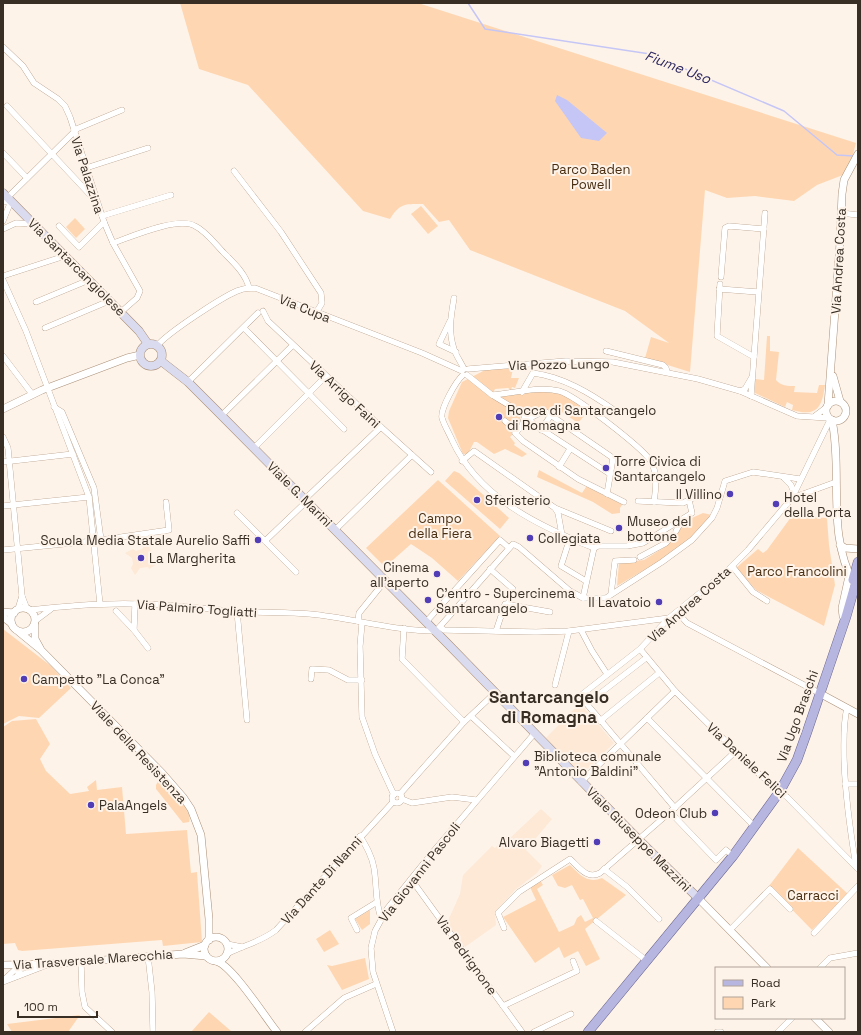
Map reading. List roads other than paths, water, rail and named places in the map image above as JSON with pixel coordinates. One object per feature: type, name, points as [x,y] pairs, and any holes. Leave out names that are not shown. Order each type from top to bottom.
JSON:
[{"type":"main road","name":"Via Santarcangiolese","points":[[6,198],[34,224],[121,312],[139,331],[148,344]]},
{"type":"main road","points":[[148,344],[157,346],[161,351],[161,361],[155,365],[148,366],[142,362],[140,355],[142,348],[148,344]]},
{"type":"main road","name":"Viale G. Marini","points":[[161,361],[188,382],[426,622],[438,629],[495,692]]},
{"type":"main road","name":"Via Ugo Braschi","points":[[588,1032],[733,856],[780,791],[797,760],[821,694],[838,640],[858,562]]},
{"type":"main road","name":"Via Ugo Braschi","points":[[838,640],[843,616],[854,580]]},
{"type":"main road","name":"Viale Giuseppe Mazzini","points":[[495,692],[581,782],[698,898]]},
{"type":"street","name":"Via Palazzina","points":[[4,48],[23,66],[34,83],[62,103],[70,117],[104,222],[113,243],[140,291],[137,298],[121,312]]},
{"type":"street","points":[[7,106],[53,153],[96,201]]},
{"type":"street","points":[[3,221],[6,198],[74,131],[122,110]]},
{"type":"street","points":[[86,168],[148,148]]},
{"type":"street","points":[[3,153],[27,178]]},
{"type":"street","name":"Via Andrea Costa","points":[[827,406],[832,372],[842,194],[845,177],[858,154]]},
{"type":"street","points":[[234,171],[281,232],[318,287],[322,298],[321,306],[316,313]]},
{"type":"street","points":[[102,216],[171,194]]},
{"type":"street","points":[[751,396],[764,213]]},
{"type":"street","points":[[841,213],[858,214]]},
{"type":"street","points":[[59,226],[79,247],[104,222]]},
{"type":"street","points":[[3,229],[16,223],[34,224]]},
{"type":"street","points":[[113,243],[154,228],[186,223],[191,224],[200,229],[239,269],[249,288],[238,290],[231,294],[167,335],[157,346]]},
{"type":"street","points":[[721,277],[725,228],[729,226],[764,229]]},
{"type":"street","points":[[3,276],[65,256]]},
{"type":"street","points":[[3,280],[26,331],[89,497],[100,604]]},
{"type":"street","points":[[36,302],[89,280]]},
{"type":"street","points":[[754,356],[717,336],[720,286],[758,292]]},
{"type":"street","name":"Via Cupa","points":[[249,288],[255,288],[422,353],[465,372]]},
{"type":"street","points":[[454,298],[450,321],[451,333],[456,352],[465,372],[492,395],[528,417],[532,423],[541,430],[610,474]]},
{"type":"street","points":[[44,328],[109,301]]},
{"type":"street","name":"Via Arrigo Faini","points":[[244,328],[260,312],[380,427],[432,472]]},
{"type":"street","points":[[450,321],[439,344],[456,352]]},
{"type":"street","points":[[188,382],[244,328],[344,429]]},
{"type":"street","points":[[222,415],[291,347]]},
{"type":"street","name":"Via Pozzo Lungo","points":[[606,351],[663,365],[667,372]]},
{"type":"street","points":[[3,409],[32,394],[127,358],[140,355]]},
{"type":"street","points":[[3,356],[32,394]]},
{"type":"street","name":"Via Pozzo Lungo","points":[[465,372],[504,365],[598,361],[667,372],[698,379],[740,391],[790,414],[830,419]]},
{"type":"street","points":[[465,372],[444,406],[442,417],[462,461],[484,486],[520,514],[562,535],[594,548],[598,546],[634,546],[653,538],[692,513],[688,500]]},
{"type":"street","name":"Via Andrea Costa","points":[[832,372],[840,401]]},
{"type":"street","points":[[522,392],[533,373],[545,374],[588,394],[614,410]]},
{"type":"street","points":[[740,391],[745,389],[753,373]]},
{"type":"street","points":[[254,448],[323,379]]},
{"type":"street","points":[[492,395],[548,389],[562,392],[583,404],[612,426],[649,460],[655,472],[656,488],[654,502]]},
{"type":"street","points":[[815,416],[833,401],[840,401],[846,409],[846,415],[841,420],[836,445],[836,482],[840,545],[854,580]]},
{"type":"street","points":[[827,406],[836,445]]},
{"type":"street","points":[[54,407],[62,412],[94,488],[101,540]]},
{"type":"street","points":[[516,432],[528,417],[546,412],[552,415],[613,458],[607,494]]},
{"type":"street","points":[[541,430],[552,415]]},
{"type":"street","points":[[830,419],[841,420]]},
{"type":"street","name":"Via Andrea Costa","points":[[600,721],[580,696],[640,649],[669,618],[732,566],[748,550],[793,495],[830,419]]},
{"type":"street","points":[[505,421],[516,432],[559,467],[578,479],[624,502]]},
{"type":"street","points":[[265,541],[380,427]]},
{"type":"street","points":[[3,437],[8,448],[6,461],[13,505],[22,596],[29,610],[3,612]]},
{"type":"street","points":[[559,467],[570,449]]},
{"type":"street","points":[[462,461],[474,451],[555,508],[611,531]]},
{"type":"street","points":[[6,461],[73,454]]},
{"type":"street","points":[[335,530],[412,455]]},
{"type":"street","points":[[80,472],[86,469]]},
{"type":"street","points":[[426,622],[500,540],[511,546],[520,546],[570,591],[583,598],[606,598],[662,562],[696,536],[712,518],[726,481],[753,472],[784,478],[800,479]]},
{"type":"street","points":[[784,478],[791,485],[793,495],[836,482]]},
{"type":"street","points":[[3,506],[89,497]]},
{"type":"street","points":[[638,501],[684,503],[695,497]]},
{"type":"street","points":[[3,550],[94,541],[169,530],[166,502]]},
{"type":"street","points":[[555,508],[558,513],[562,535]]},
{"type":"street","points":[[237,513],[296,572]]},
{"type":"street","points":[[611,594],[615,561],[637,559],[666,543],[674,534],[682,520]]},
{"type":"street","points":[[570,538],[560,566],[586,581]]},
{"type":"street","points":[[840,545],[845,548],[858,549]]},
{"type":"street","points":[[438,629],[511,546]]},
{"type":"street","points":[[583,598],[594,548]]},
{"type":"street","points":[[732,566],[754,592],[767,601]]},
{"type":"street","points":[[490,569],[513,589],[508,604],[505,604],[496,631]]},
{"type":"street","points":[[385,581],[360,612],[362,717],[378,762],[398,796],[412,803],[452,797],[476,800]]},
{"type":"street","points":[[460,585],[468,594]]},
{"type":"street","points":[[3,617],[11,623],[22,596]]},
{"type":"street","name":"Via Palmiro Togliatti","points":[[29,610],[100,604],[135,604],[308,614],[404,628],[496,631],[569,631],[669,618]]},
{"type":"street","points":[[134,630],[135,604]]},
{"type":"street","points":[[508,604],[550,612]]},
{"type":"street","points":[[18,632],[30,631],[35,623],[54,607]]},
{"type":"street","name":"Viale della Resistenza","points":[[29,610],[35,623],[35,639],[41,650]]},
{"type":"street","points":[[116,611],[148,648]]},
{"type":"street","points":[[237,611],[247,720]]},
{"type":"street","points":[[677,612],[687,623],[858,714]]},
{"type":"street","name":"Viale della Resistenza","points":[[11,623],[18,632],[41,650],[174,786],[191,809],[201,835],[210,919],[207,942]]},
{"type":"street","points":[[404,628],[402,659],[464,722]]},
{"type":"street","points":[[581,630],[592,651],[607,674]]},
{"type":"street","points":[[555,685],[569,631]]},
{"type":"street","name":"Via Daniele Felici","points":[[640,649],[675,691],[759,774],[780,791],[857,868]]},
{"type":"street","points":[[590,702],[646,658]]},
{"type":"street","points":[[311,679],[312,669],[320,669],[329,670],[348,680],[362,680]]},
{"type":"street","points":[[659,673],[600,721],[672,810],[716,860],[726,850],[733,856]]},
{"type":"street","points":[[581,782],[675,691]]},
{"type":"street","name":"Via Dante Di Nanni","points":[[226,955],[242,947],[259,942],[276,930],[360,836],[393,802],[398,803],[398,796],[464,722],[495,692]]},
{"type":"street","points":[[847,708],[844,744],[845,784],[848,820],[857,868]]},
{"type":"street","points":[[471,716],[514,756]]},
{"type":"street","points":[[647,718],[755,827]]},
{"type":"street","name":"Via Giovanni Pascoli","points":[[393,1032],[373,972],[371,948],[375,931],[381,918],[476,800],[534,734]]},
{"type":"street","points":[[504,928],[498,913],[502,907],[519,892],[570,858],[588,875],[596,875],[639,840],[736,751]]},
{"type":"street","points":[[845,784],[858,784]]},
{"type":"street","points":[[393,802],[398,796]]},
{"type":"street","points":[[360,836],[368,849],[373,866],[377,902],[381,918]]},
{"type":"street","points":[[604,869],[628,888],[659,919]]},
{"type":"street","name":"Via Pedrignone","points":[[411,879],[522,1032]]},
{"type":"street","points":[[814,933],[858,886]]},
{"type":"street","points":[[730,930],[770,889],[790,909]]},
{"type":"street","name":"Viale Giuseppe Mazzini","points":[[698,898],[766,967]]},
{"type":"street","points":[[357,930],[351,918],[377,902]]},
{"type":"street","name":"Viale della Resistenza","points":[[210,919],[219,938]]},
{"type":"street","points":[[596,921],[647,961]]},
{"type":"street","points":[[235,976],[226,955],[227,944],[219,938],[207,942],[206,956],[220,962],[235,976],[277,1032]]},
{"type":"street","name":"Via Trasversale Marecchia","points":[[183,954],[207,942]]},
{"type":"street","name":"Via Dante Di Nanni","points":[[227,944],[242,947]]},
{"type":"street","points":[[821,967],[830,958],[858,953]]},
{"type":"street","name":"Via Trasversale Marecchia","points":[[3,965],[51,964],[183,954],[206,956]]},
{"type":"street","points":[[216,961],[226,955]]},
{"type":"street","points":[[148,956],[153,999],[153,1032]]},
{"type":"street","points":[[503,1006],[577,971],[573,961]]},
{"type":"street","points":[[81,962],[82,992],[86,1007],[112,1032]]},
{"type":"street","points":[[4,981],[51,964]]},
{"type":"street","points":[[3,965],[7,972],[4,981]]},
{"type":"street","points":[[16,976],[21,969],[20,965]]},
{"type":"street","points":[[4,981],[20,965]]},
{"type":"street","points":[[305,1032],[344,998],[376,984]]},
{"type":"street","points":[[534,1032],[571,1014]]},
{"type":"street","points":[[778,1032],[791,1019]]},
{"type":"street","points":[[816,1019],[829,1032]]},
{"type":"water","points":[[557,95],[567,100],[607,133],[599,141],[581,138],[555,101]]},
{"type":"waterway","name":"Fiume Uso","points":[[468,3],[485,29],[650,54],[784,111],[837,155],[854,156]]},
{"type":"place","name":"Rocca di Santarcangelo di Romagna","points":[[499,417]]},
{"type":"place","name":"Torre Civica di Santarcangelo","points":[[606,468]]},
{"type":"place","name":"Il Villino","points":[[730,494]]},
{"type":"place","name":"Sferisterio","points":[[477,500]]},
{"type":"place","name":"Hotel della Porta","points":[[776,504]]},
{"type":"place","name":"Museo del bottone","points":[[619,528]]},
{"type":"place","name":"Collegiata","points":[[530,538]]},
{"type":"place","name":"Scuola Media Statale Aurelio Saffi","points":[[258,540]]},
{"type":"place","name":"La Margherita","points":[[141,558]]},
{"type":"place","name":"Cinema all'aperto","points":[[437,574]]},
{"type":"place","name":"C'entro - Supercinema Santarcangelo","points":[[428,600]]},
{"type":"place","name":"Il Lavatoio","points":[[659,602]]},
{"type":"place","name":"Campetto \"La Conca\"","points":[[24,679]]},
{"type":"place","name":"Biblioteca comunale \"Antonio Baldini\"","points":[[526,763]]},
{"type":"place","name":"PalaAngels","points":[[91,805]]},
{"type":"place","name":"Odeon Club","points":[[715,813]]},
{"type":"place","name":"Alvaro Biagetti","points":[[597,842]]},
{"type":"district","name":"Santarcangelo di Romagna","points":[[549,707]]},
{"type":"park label","name":"Parco Baden Powell","points":[[591,176]]},
{"type":"park label","name":"Campo della Fiera","points":[[440,526]]},
{"type":"park label","name":"Parco Francolini","points":[[797,571]]},
{"type":"park label","name":"Carracci","points":[[813,895]]}]
